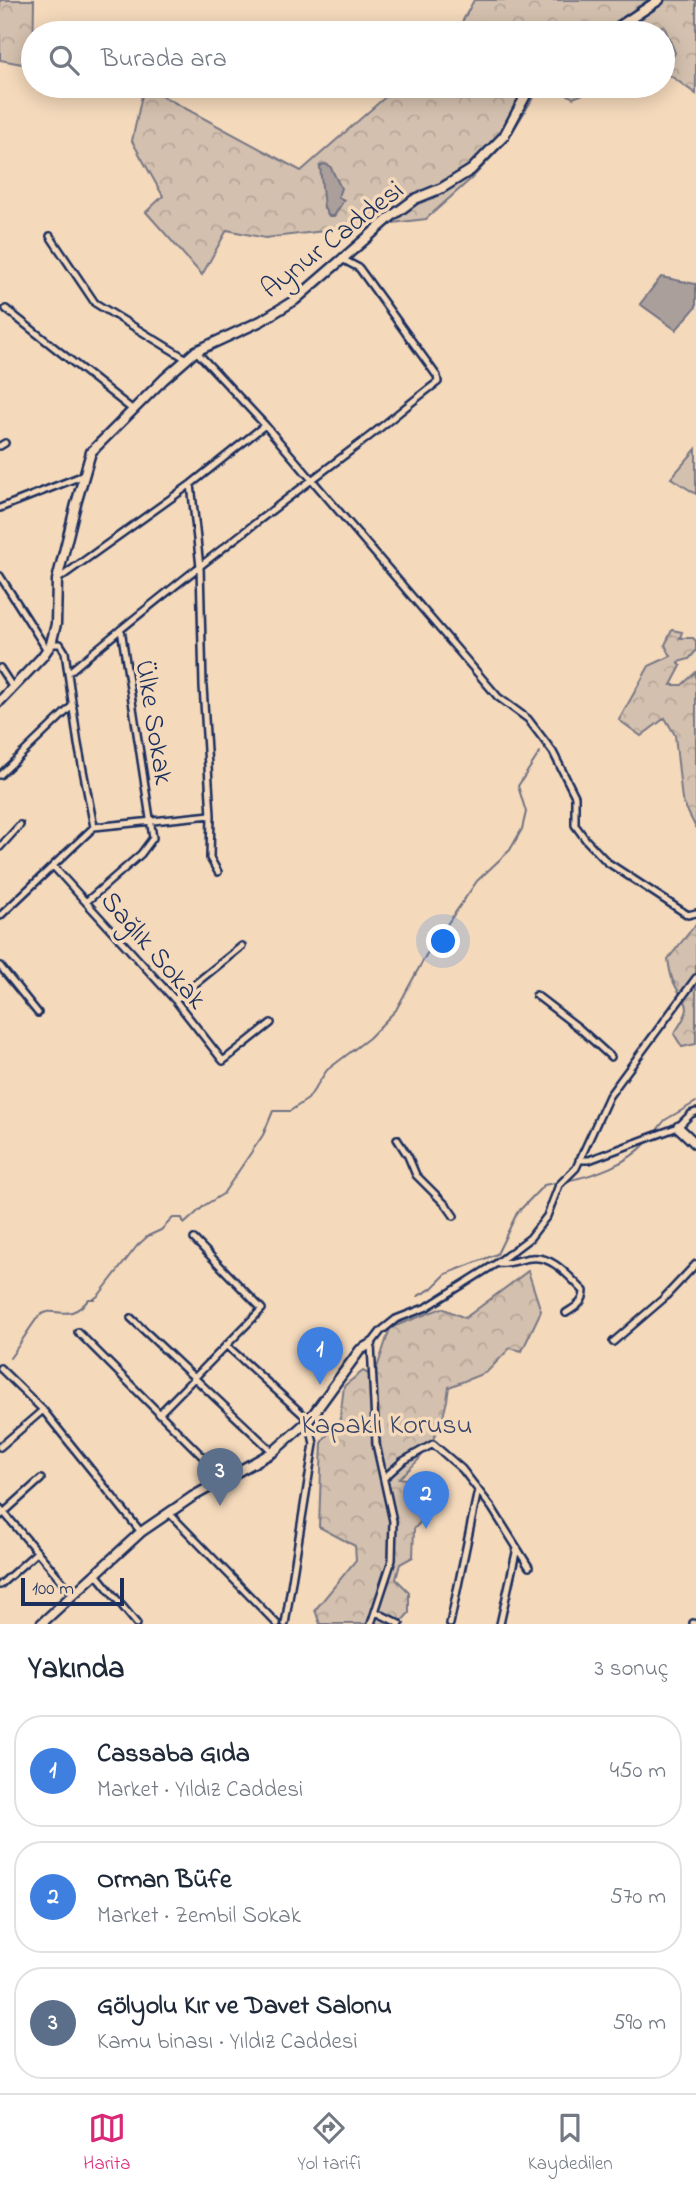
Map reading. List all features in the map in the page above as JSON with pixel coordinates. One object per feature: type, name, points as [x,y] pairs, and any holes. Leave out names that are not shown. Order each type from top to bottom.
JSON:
[{"type":"street","points":[[627,21],[659,0]]},
{"type":"street","name":"Aynur Caddesi","points":[[49,647],[56,624],[57,580],[91,452],[186,358],[261,321],[295,300],[415,199],[442,188],[471,170],[504,136],[524,98]]},
{"type":"street","points":[[50,236],[95,303],[186,358]]},
{"type":"street","points":[[68,673],[438,382],[437,376],[359,268],[342,259]]},
{"type":"street","points":[[6,309],[133,410]]},
{"type":"street","points":[[196,351],[265,425],[498,698],[528,719],[553,752],[575,796],[575,825],[586,840],[607,862],[668,904],[688,915],[696,912]]},
{"type":"street","points":[[57,580],[191,484],[265,425]]},
{"type":"street","points":[[0,508],[84,475]]},
{"type":"street","points":[[191,484],[200,567],[203,686],[211,815],[210,858],[218,872]]},
{"type":"street","points":[[0,576],[49,647]]},
{"type":"street","name":"Ülke Sokak","points":[[121,629],[150,821]]},
{"type":"street","points":[[0,701],[49,647],[61,644],[65,652],[94,827]]},
{"type":"street","points":[[0,667],[13,688]]},
{"type":"street","points":[[0,775],[72,705]]},
{"type":"street","points":[[0,916],[94,827],[211,815]]},
{"type":"street","points":[[86,902],[141,854],[153,838],[150,821]]},
{"type":"street","points":[[0,847],[20,825]]},
{"type":"street","name":"Sağlık Sokak","points":[[53,866],[175,1000],[223,1062],[271,1023]]},
{"type":"street","points":[[175,1000],[242,946]]},
{"type":"street","points":[[0,966],[38,1013]]},
{"type":"street","points":[[41,1624],[141,1532],[273,1452],[309,1420],[360,1350],[371,1344],[381,1331],[396,1319],[427,1307],[497,1263],[530,1238],[547,1216],[559,1185],[576,1168],[610,1096],[696,978]]},
{"type":"street","points":[[536,995],[611,1057]]},
{"type":"street","points":[[579,1160],[589,1160],[678,1127],[696,1112]]},
{"type":"street","points":[[678,1127],[696,1144]]},
{"type":"street","points":[[397,1139],[416,1175],[454,1216]]},
{"type":"street","points":[[159,1414],[262,1308],[194,1239]]},
{"type":"street","points":[[497,1263],[506,1265],[533,1257],[547,1259],[559,1267],[584,1290],[580,1304],[566,1313]]},
{"type":"street","points":[[613,1342],[663,1299],[696,1264]]},
{"type":"street","points":[[131,1318],[273,1452]]},
{"type":"street","points":[[78,1332],[223,1480]]},
{"type":"street","points":[[371,1344],[376,1444],[393,1521],[392,1560],[371,1624]]},
{"type":"street","points":[[226,1345],[309,1420],[314,1444],[285,1624]]},
{"type":"street","points":[[0,1368],[43,1410],[141,1532]]},
{"type":"street","points":[[0,1447],[43,1410]]},
{"type":"street","points":[[384,1479],[403,1461],[433,1444],[462,1469],[529,1567]]},
{"type":"street","points":[[41,1479],[1,1512],[73,1594]]},
{"type":"street","points":[[450,1624],[478,1490]]},
{"type":"street","points":[[169,1513],[277,1624]]},
{"type":"street","points":[[500,1624],[517,1548]]},
{"type":"street","points":[[0,1585],[37,1552]]},
{"type":"street","points":[[96,1574],[136,1624]]},
{"type":"street","points":[[376,1612],[400,1624]]},
{"type":"green space","points":[[0,0],[34,0],[34,21],[21,21],[21,64],[0,60]]},
{"type":"green space","points":[[474,0],[696,0],[696,94],[675,79],[675,21],[463,21]]},
{"type":"green space","points":[[141,98],[166,98],[301,171],[384,98],[533,98],[507,141],[472,178],[426,219],[265,238],[227,230],[202,275],[146,212],[163,196],[132,141]]},
{"type":"green space","points":[[696,449],[696,494],[671,478]]},
{"type":"green space","points":[[672,630],[682,632],[680,638],[693,638],[696,641],[696,651],[689,659],[678,662],[681,666],[671,685],[682,685],[696,672],[696,828],[682,800],[675,735],[665,718],[641,736],[619,720],[649,666],[671,656],[665,645]]},
{"type":"green space","points":[[696,924],[696,1044],[682,1047],[674,1034],[685,1016],[687,1006],[673,981],[668,959]]},
{"type":"green space","name":"Kapaklı Korusu","points":[[528,1271],[541,1311],[522,1351],[510,1348],[487,1372],[449,1387],[444,1414],[434,1438],[419,1459],[399,1478],[418,1481],[427,1491],[426,1516],[414,1529],[413,1557],[400,1564],[396,1579],[409,1592],[409,1613],[399,1624],[320,1624],[315,1610],[356,1560],[355,1546],[319,1527],[322,1441],[340,1419],[344,1386],[363,1371],[374,1377],[390,1328],[442,1308],[465,1318]]},
{"type":"shaded area","points":[[320,166],[330,166],[341,188],[338,197],[344,200],[334,216],[329,216],[324,208]]},
{"type":"shaded area","points":[[661,277],[696,284],[696,307],[676,330],[640,304]]},
{"type":"waterway","points":[[10,1358],[39,1316],[50,1312],[68,1313],[81,1307],[89,1299],[94,1299],[148,1236],[161,1230],[173,1218],[182,1218],[184,1224],[205,1205],[223,1194],[263,1135],[273,1111],[290,1111],[308,1099],[327,1070],[369,1038],[396,1010],[426,955],[477,881],[510,850],[522,829],[526,812],[518,786],[540,752]]},
{"type":"waterway","points":[[653,1135],[665,1120],[696,1102]]},
{"type":"waterway","points":[[565,1181],[620,1163],[647,1142]]},
{"type":"waterway","points":[[418,1296],[431,1289],[446,1274],[497,1254],[517,1213],[544,1185],[560,1182]]},
{"type":"place","name":"Cassaba Gıda","points":[[320,1385]]},
{"type":"place","name":"Gölyolu Kır ve Davet Salonu","points":[[220,1506]]},
{"type":"place","name":"Orman Büfe","points":[[426,1529]]}]
